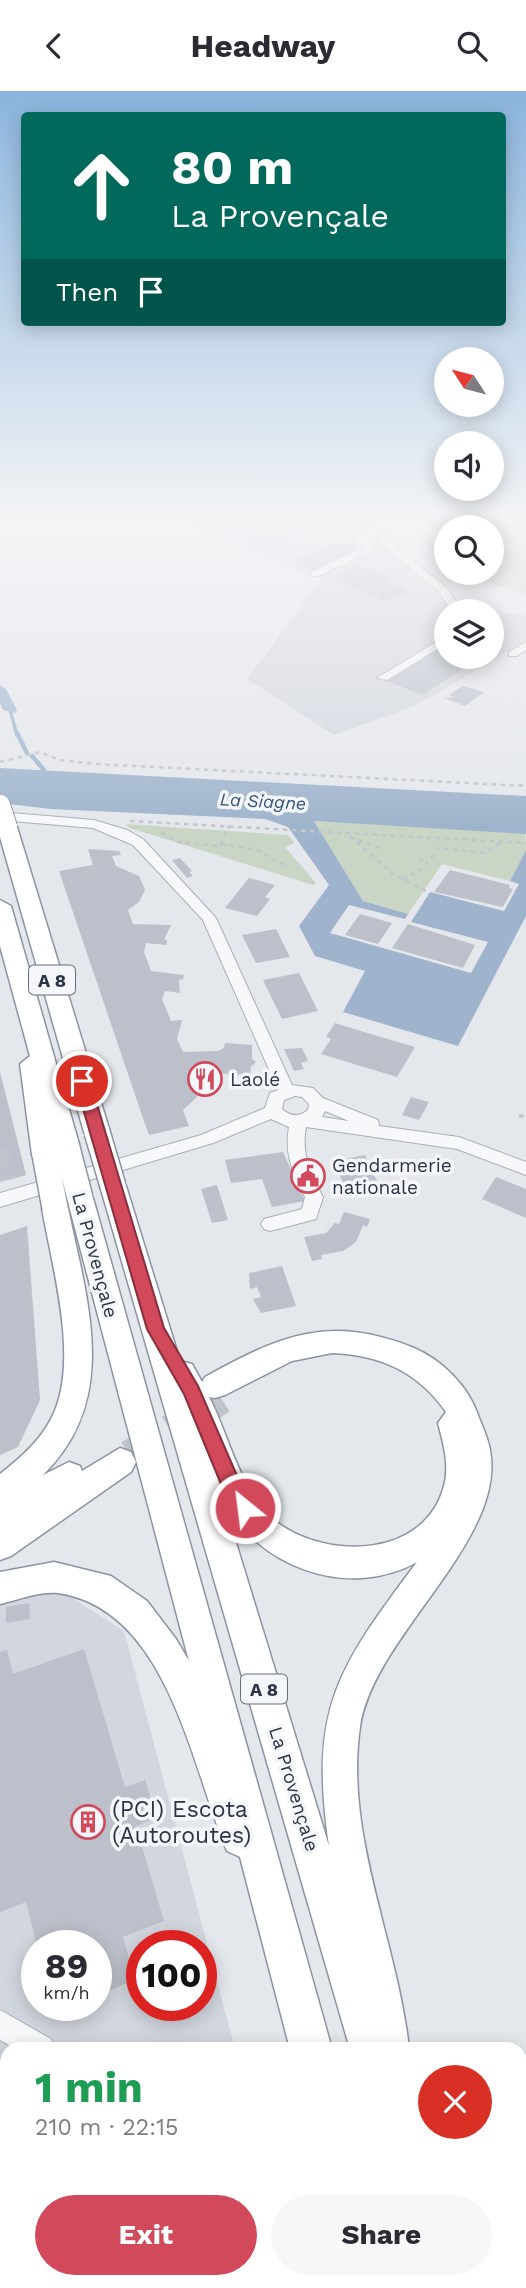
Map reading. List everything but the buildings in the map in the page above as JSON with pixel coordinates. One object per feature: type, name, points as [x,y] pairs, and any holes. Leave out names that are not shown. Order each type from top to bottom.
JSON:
[{"type":"highway","name":"La Provençale","points":[[2,816],[369,2042]]},
{"type":"highway","name":"A 8","points":[[0,906],[32,1020],[35,1102],[55,1149],[68,1203]]},
{"type":"highway","name":"La Provençale","points":[[68,1203],[279,1923],[309,2042]]},
{"type":"highway","points":[[0,1492],[45,1453],[67,1419],[73,1403],[77,1375],[68,1203]]},
{"type":"highway","points":[[156,1329],[192,1392],[230,1483],[245,1508],[264,1531],[290,1550],[320,1561],[356,1565],[391,1560],[419,1544],[443,1521],[459,1490],[460,1457],[454,1424],[434,1393],[411,1373],[384,1360],[352,1354],[322,1353],[262,1373],[218,1392]]},
{"type":"highway","points":[[218,1392],[290,1348],[318,1341],[351,1340],[388,1348],[420,1364],[446,1387],[470,1422],[477,1447],[480,1459],[475,1500],[461,1531],[372,1651],[357,1677],[342,1724],[340,1797],[376,1962],[387,2042]]},
{"type":"highway","points":[[0,1519],[118,1455],[0,1545]]},
{"type":"highway","points":[[0,1588],[42,1577],[84,1580],[129,1608],[156,1635],[182,1679],[241,1839],[279,1923]]},
{"type":"street","points":[[513,654],[526,645]]},
{"type":"street","points":[[383,678],[434,646]]},
{"type":"street","points":[[2,816],[94,824],[122,833],[138,842],[209,918],[287,1091]]},
{"type":"street","points":[[273,1111],[276,1097],[287,1091],[307,1092],[317,1102],[358,1121],[412,1135]]},
{"type":"street","points":[[270,1224],[310,1214],[314,1196],[299,1168],[293,1147],[302,1122],[316,1113],[317,1102]]},
{"type":"street","points":[[273,1111],[283,1120],[459,1143],[526,1169]]},
{"type":"street","points":[[6,1192],[207,1139],[273,1111]]},
{"type":"street","points":[[0,2024],[30,2042]]},
{"type":"path","points":[[0,761],[40,752],[60,760],[96,764],[526,786]]},
{"type":"path","points":[[127,821],[287,832],[525,843]]},
{"type":"path","points":[[162,832],[178,842],[200,842],[205,847],[214,847],[221,844],[229,826]]},
{"type":"path","points":[[348,835],[403,880],[426,891]]},
{"type":"path","points":[[356,842],[379,848]]},
{"type":"path","points":[[403,880],[422,868],[439,848],[485,853],[502,842]]},
{"type":"path","points":[[221,844],[233,849],[256,850],[268,859],[288,867]]},
{"type":"path","points":[[419,859],[427,862]]},
{"type":"path","points":[[519,1115],[526,1118]]},
{"type":"shaded area","points":[[288,625],[434,625],[434,669],[477,669],[417,705],[334,735],[247,679]]},
{"type":"shaded area","points":[[504,625],[526,625],[526,640],[504,653]]},
{"type":"shaded area","points":[[63,1592],[124,1631],[203,1930],[126,1930],[126,2021],[217,2021],[217,1981],[233,2042],[0,2042],[0,1600]]},
{"type":"green space","points":[[314,821],[525,833],[526,850],[510,881],[442,864],[408,914],[363,901]]},
{"type":"green space","points":[[125,824],[288,835],[295,843],[285,847],[316,883],[313,885],[130,828]]},
{"type":"water","name":"La Siagne","points":[[0,768],[526,796],[526,834],[314,821],[363,901],[408,914],[405,919],[349,905],[330,933],[471,973],[488,942],[411,922],[430,892],[504,911],[519,884],[510,881],[526,850],[526,916],[458,1046],[343,1012],[365,971],[315,956],[299,926],[329,885],[288,827],[265,819],[51,809],[0,803]]},
{"type":"waterway","points":[[0,689],[10,710]]},
{"type":"waterway","points":[[10,710],[17,735]]},
{"type":"waterway","points":[[17,733],[27,753]]},
{"type":"waterway","points":[[32,756],[44,770]]},
{"type":"tunnel","points":[[0,1149],[7,1180]]},
{"type":"tunnel","points":[[130,1456],[221,1398]]},
{"type":"place","name":"Laolé","points":[[205,1079]]},
{"type":"place","name":"Gendarmerie nationale","points":[[308,1176]]},
{"type":"place","name":"(PCI) Escota (Autoroutes)","points":[[88,1822]]},
{"type":"route","points":[[82,1081],[156,1329],[192,1392],[230,1483],[245,1508]]}]
